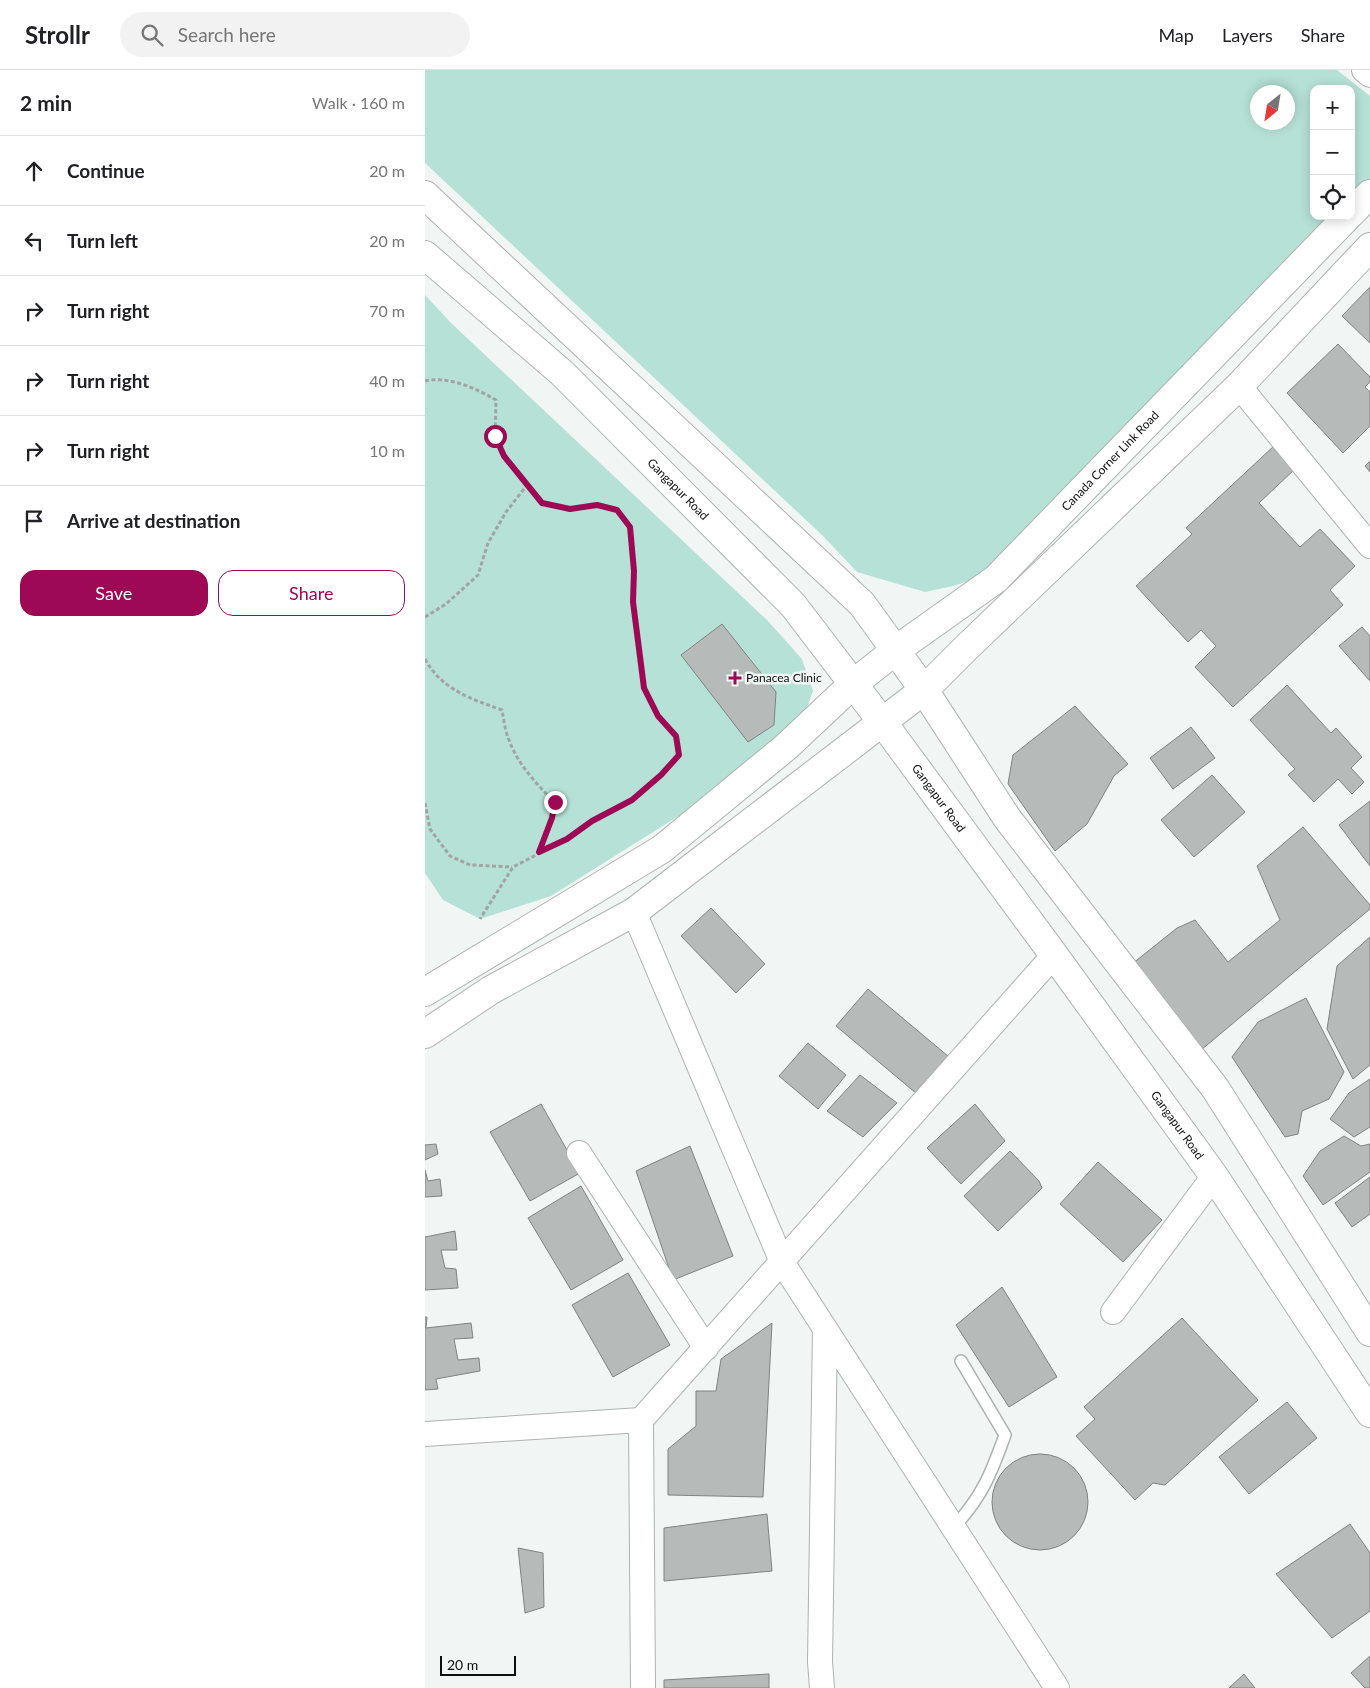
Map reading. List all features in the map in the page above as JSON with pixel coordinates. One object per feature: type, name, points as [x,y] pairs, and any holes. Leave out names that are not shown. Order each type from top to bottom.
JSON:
[{"type":"main road","points":[[1355,209],[1370,194]]},
{"type":"main road","points":[[425,195],[862,604],[924,690],[1007,818],[1215,1088],[1370,1332]]},
{"type":"main road","name":"Canada Corner Link Road","points":[[425,992],[662,849],[786,747],[853,684],[896,650],[996,579],[1345,220]]},
{"type":"main road","points":[[425,1034],[491,990],[634,912],[924,690],[1239,386],[1370,247]]},
{"type":"main road","name":"Gangapur Road","points":[[425,255],[562,373],[793,605],[883,723],[1214,1176],[1370,1413]]},
{"type":"street","points":[[1364,70],[1370,75]]},
{"type":"street","points":[[1239,386],[1370,546]]},
{"type":"street","points":[[634,912],[782,1262],[1057,1688]]},
{"type":"street","points":[[643,1688],[641,1420],[1054,955]]},
{"type":"street","points":[[579,1153],[705,1348]]},
{"type":"street","points":[[1113,1312],[1214,1176]]},
{"type":"street","points":[[822,1688],[820,1662],[825,1329]]},
{"type":"street","points":[[425,1434],[641,1420]]},
{"type":"lane","points":[[953,1528],[971,1509],[983,1490],[993,1470],[1005,1435],[961,1361]]},
{"type":"path","points":[[425,380],[457,382],[478,389],[496,400],[495,436],[504,456],[542,503],[570,509],[597,505],[617,510],[630,527],[634,571],[633,602],[644,688],[658,716],[676,736],[679,755],[661,775],[632,800],[592,821],[567,839],[513,867],[480,919]]},
{"type":"path","points":[[425,617],[446,604],[478,575],[488,543],[506,512],[527,484]]},
{"type":"path","points":[[425,659],[436,677],[459,693],[502,710],[509,741],[521,763],[538,785],[555,802],[552,818],[539,852]]},
{"type":"path","points":[[425,803],[430,830],[450,856],[470,865],[513,867]]},
{"type":"green space","points":[[425,70],[1337,70],[1370,96],[1370,203],[1355,217],[1355,85],[1310,85],[1310,220],[1352,220],[984,576],[953,586],[925,592],[857,572],[823,536],[425,163]]},
{"type":"green space","points":[[425,295],[451,323],[767,620],[802,659],[813,691],[800,727],[784,750],[551,896],[480,919],[443,900],[425,873]]},
{"type":"building","points":[[1370,287],[1370,343],[1342,316]]},
{"type":"building","points":[[1338,344],[1370,377],[1370,382],[1365,387],[1370,392],[1370,426],[1343,453],[1287,393]]},
{"type":"building","points":[[1275,445],[1296,468],[1259,503],[1300,547],[1320,529],[1355,566],[1330,590],[1343,605],[1233,707],[1195,667],[1216,646],[1201,630],[1188,642],[1136,586],[1192,534],[1186,528]]},
{"type":"building","points":[[1370,461],[1370,472],[1365,466]]},
{"type":"building","points":[[722,624],[776,692],[774,725],[748,742],[681,655]]},
{"type":"building","points":[[1362,627],[1370,636],[1370,681],[1339,646]]},
{"type":"building","points":[[1287,685],[1331,733],[1336,728],[1362,757],[1351,768],[1364,782],[1352,794],[1338,779],[1314,802],[1288,775],[1295,769],[1250,720]]},
{"type":"building","points":[[1075,706],[1128,764],[1114,776],[1087,824],[1055,851],[1008,784],[1013,755]]},
{"type":"building","points":[[1191,727],[1215,758],[1173,789],[1150,758]]},
{"type":"building","points":[[1212,775],[1245,812],[1194,857],[1161,820]]},
{"type":"building","points":[[1370,801],[1370,866],[1339,825]]},
{"type":"building","points":[[1303,827],[1370,905],[1370,909],[1201,1050],[1132,964],[1177,928],[1195,920],[1228,962],[1280,920],[1257,866]]},
{"type":"building","points":[[711,908],[765,964],[736,993],[681,936]]},
{"type":"building","points":[[1370,937],[1370,1065],[1353,1079],[1327,1029],[1337,966]]},
{"type":"building","points":[[868,989],[949,1057],[917,1094],[836,1026]]},
{"type":"building","points":[[1306,998],[1344,1072],[1329,1099],[1302,1111],[1298,1134],[1285,1137],[1232,1057],[1258,1022]]},
{"type":"building","points":[[808,1043],[846,1075],[818,1109],[779,1076]]},
{"type":"building","points":[[860,1075],[897,1103],[863,1137],[827,1111]]},
{"type":"building","points":[[1370,1079],[1370,1127],[1354,1137],[1330,1119],[1349,1093]]},
{"type":"building","points":[[541,1104],[580,1173],[530,1201],[490,1132]]},
{"type":"building","points":[[975,1104],[1005,1141],[961,1184],[927,1148]]},
{"type":"building","points":[[1344,1136],[1361,1146],[1370,1144],[1370,1172],[1323,1205],[1303,1176],[1320,1151]]},
{"type":"building","points":[[436,1144],[438,1154],[425,1160],[425,1145]]},
{"type":"building","points":[[690,1146],[733,1256],[673,1280],[636,1171]]},
{"type":"building","points":[[1010,1151],[1039,1181],[1042,1188],[998,1231],[964,1196]]},
{"type":"building","points":[[1098,1162],[1162,1220],[1123,1262],[1060,1204]]},
{"type":"building","points":[[425,1170],[428,1181],[440,1179],[442,1196],[425,1197]]},
{"type":"building","points":[[1370,1177],[1370,1214],[1352,1227],[1335,1203]]},
{"type":"building","points":[[581,1186],[623,1260],[571,1290],[528,1218]]},
{"type":"building","points":[[455,1231],[457,1250],[441,1250],[445,1268],[456,1269],[458,1288],[425,1290],[425,1237]]},
{"type":"building","points":[[628,1273],[670,1345],[613,1377],[572,1305]]},
{"type":"building","points":[[1002,1287],[1057,1377],[1009,1407],[956,1325]]},
{"type":"building","points":[[425,1317],[427,1317],[426,1328],[471,1323],[473,1338],[454,1339],[458,1360],[479,1358],[480,1371],[436,1379],[438,1389],[425,1390]]},
{"type":"building","points":[[1182,1318],[1258,1400],[1165,1485],[1153,1483],[1135,1500],[1076,1436],[1095,1419],[1084,1407]]},
{"type":"building","points":[[772,1323],[763,1497],[668,1495],[668,1449],[696,1426],[696,1391],[716,1391],[721,1359]]},
{"type":"building","points":[[1287,1402],[1317,1438],[1249,1494],[1219,1457]]},
{"type":"building","points":[[1040,1454],[1058,1458],[1074,1468],[1084,1484],[1088,1502],[1084,1520],[1074,1536],[1058,1546],[1040,1550],[1022,1546],[1006,1536],[996,1520],[992,1502],[996,1484],[1006,1468],[1022,1458]]},
{"type":"building","points":[[767,1514],[772,1571],[664,1581],[664,1528]]},
{"type":"building","points":[[1350,1524],[1370,1553],[1370,1611],[1332,1638],[1276,1574]]},
{"type":"building","points":[[518,1548],[543,1553],[544,1607],[525,1613]]},
{"type":"building","points":[[1370,1656],[1370,1688],[1365,1688],[1351,1673]]},
{"type":"building","points":[[769,1674],[769,1688],[664,1688],[664,1680]]},
{"type":"building","points":[[1244,1674],[1255,1688],[1229,1688]]},
{"type":"place","name":"Panacea Clinic","points":[[735,678]]},
{"type":"route","points":[[495,436],[504,456],[542,503],[570,509],[597,505],[617,510],[630,527],[634,571],[633,602],[644,688],[658,716],[676,736],[679,755],[661,775],[632,800],[592,821],[567,839],[539,852],[552,818],[555,802]]}]
